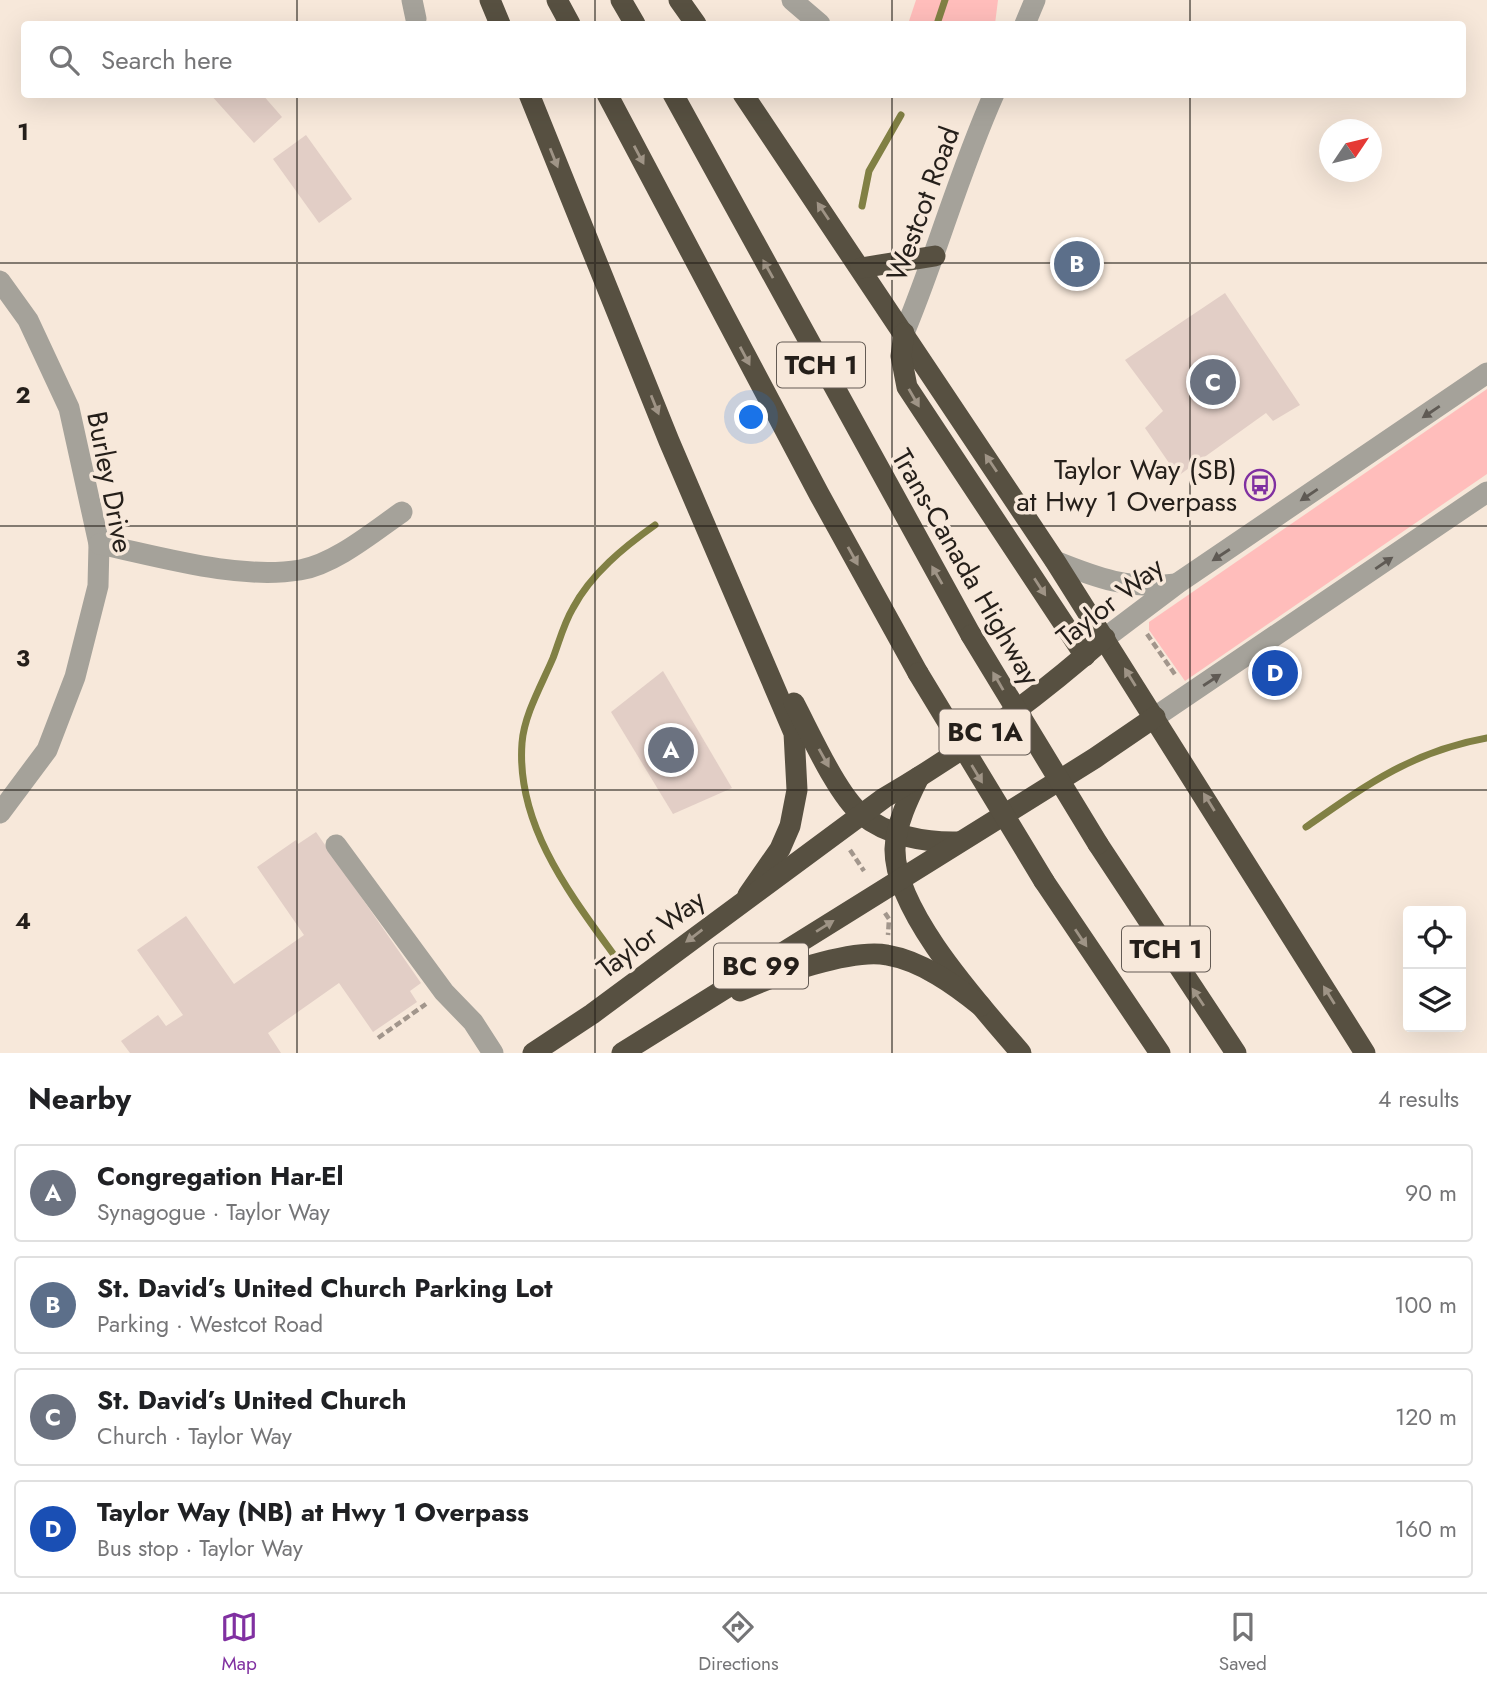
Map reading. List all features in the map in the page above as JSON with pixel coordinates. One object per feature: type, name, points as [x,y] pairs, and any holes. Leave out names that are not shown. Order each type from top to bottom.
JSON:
[{"type":"highway","points":[[490,0],[499,21]]},
{"type":"highway","points":[[557,0],[568,21]]},
{"type":"highway","points":[[621,0],[633,21]]},
{"type":"highway","points":[[679,0],[694,21]]},
{"type":"highway","points":[[531,98],[674,453],[787,710],[798,756],[796,803],[780,849],[748,895]]},
{"type":"highway","name":"TCH 1","points":[[609,98],[819,494],[918,673],[1044,881],[1160,1053]]},
{"type":"highway","name":"Trans-Canada Highway","points":[[675,98],[971,635],[1098,844],[1236,1053]]},
{"type":"highway","points":[[746,98],[1105,638],[1365,1053]]},
{"type":"highway","points":[[861,268],[935,256]]},
{"type":"highway","points":[[904,333],[901,364],[907,387],[1084,656]]},
{"type":"highway","points":[[743,612],[841,789],[861,814],[897,832],[926,841],[960,842]]},
{"type":"highway","name":"Taylor Way","points":[[533,1053],[592,1014],[748,895],[861,814],[1050,687],[1105,638]]},
{"type":"highway","name":"BC 99","points":[[622,1053],[1155,717]]},
{"type":"highway","points":[[919,777],[897,832],[895,849],[900,879],[932,939],[981,1006],[1021,1053]]},
{"type":"highway","points":[[674,1021],[762,981],[823,964],[886,954],[933,972],[981,1006]]},
{"type":"street","points":[[792,0],[816,21]]},
{"type":"street","points":[[1026,21],[1035,0]]},
{"type":"street","name":"Westcot Road","points":[[904,333],[935,256],[987,98]]},
{"type":"street","name":"Burley Drive","points":[[0,281],[28,320],[69,408],[99,544],[99,586],[75,677],[47,750],[0,813]]},
{"type":"street","name":"Taylor Way","points":[[1105,638],[1178,583],[1487,373]]},
{"type":"street","points":[[1155,717],[1487,492]]},
{"type":"street","points":[[99,544],[248,572],[302,570],[349,549],[402,512]]},
{"type":"street","points":[[1055,561],[1121,585],[1150,587],[1178,583]]},
{"type":"street","points":[[336,845],[444,992],[473,1021],[493,1053]]},
{"type":"path","points":[[1143,627],[1182,685]]},
{"type":"path","points":[[845,843],[864,871]]},
{"type":"path","points":[[378,1038],[421,1008]]},
{"type":"shaded area","points":[[916,0],[998,0],[995,21],[909,21]]},
{"type":"shaded area","points":[[1487,389],[1487,474],[1185,681],[1149,630],[1149,622]]},
{"type":"building","points":[[214,98],[265,98],[282,117],[254,143]]},
{"type":"building","points":[[306,135],[352,199],[319,223],[273,159]]},
{"type":"building","points":[[1225,293],[1300,405],[1273,421],[1266,413],[1178,476],[1145,428],[1163,411],[1125,360]]},
{"type":"building","points":[[663,671],[732,788],[673,814],[611,712]]},
{"type":"building","points":[[316,832],[421,983],[410,991],[417,1002],[373,1032],[339,983],[268,1033],[281,1053],[130,1053],[121,1041],[158,1015],[166,1026],[183,1015],[137,950],[186,916],[234,984],[304,935],[257,867],[296,840],[298,844]]},
{"type":"waterway","points":[[938,21],[945,0]]},
{"type":"waterway","points":[[862,206],[869,171],[901,115]]},
{"type":"waterway","points":[[614,955],[564,882],[537,829],[522,773],[523,732],[567,620],[580,596],[609,562],[655,525]]},
{"type":"waterway","points":[[1306,827],[1370,784],[1413,761],[1436,751],[1487,738]]},
{"type":"place","name":"St. David’s United Church Parking Lot","points":[[1077,264]]},
{"type":"place","name":"St. David’s United Church","points":[[1213,382]]},
{"type":"place","name":"Taylor Way (SB) at Hwy 1 Overpass","points":[[1260,485]]},
{"type":"place","name":"Taylor Way (NB) at Hwy 1 Overpass","points":[[1275,673]]},
{"type":"place","name":"Congregation Har-El","points":[[671,750]]}]
